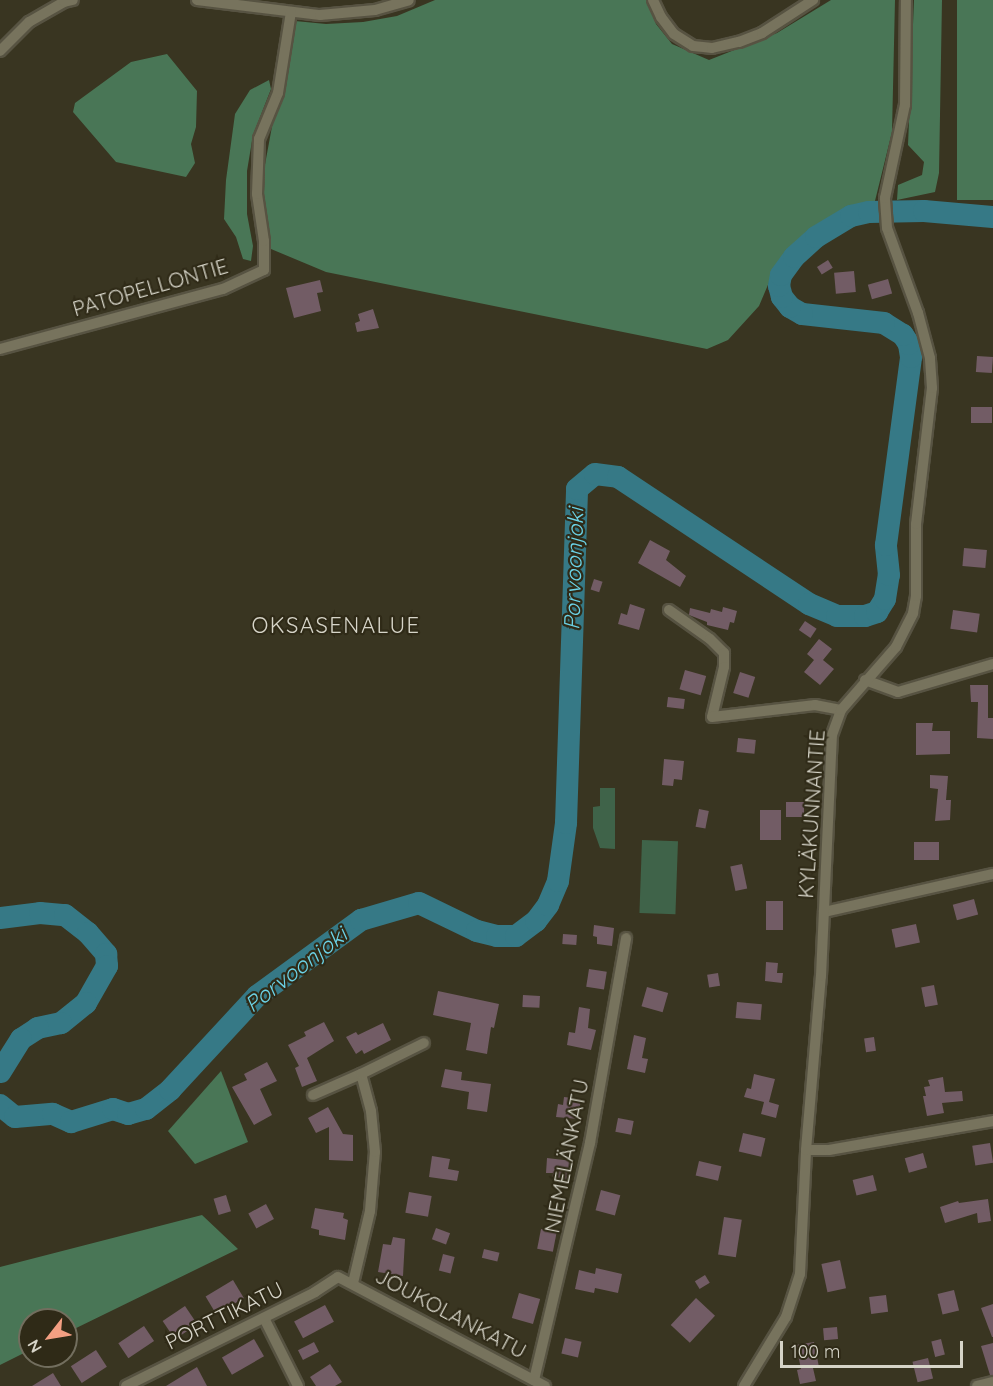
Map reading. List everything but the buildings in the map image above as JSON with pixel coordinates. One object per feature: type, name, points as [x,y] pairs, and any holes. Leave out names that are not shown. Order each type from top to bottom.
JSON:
[{"type":"street","points":[[0,51],[29,22],[64,2],[74,0]]},
{"type":"street","points":[[197,0],[320,15],[348,15],[409,0]]},
{"type":"street","points":[[653,0],[661,17],[674,34],[693,46],[712,48],[739,42],[762,33],[813,0]]},
{"type":"street","name":"KYLÄKUNNANTIE","points":[[744,1386],[786,1317],[800,1275],[806,1150],[821,976],[832,735],[841,710],[896,647],[913,613],[916,596],[916,524],[932,388],[930,358],[918,314],[887,228],[885,198],[905,105],[906,0]]},
{"type":"street","name":"PATOPELLONTIE","points":[[0,349],[240,284],[264,270],[264,241],[257,194],[259,139],[278,93],[291,12]]},
{"type":"street","points":[[669,610],[710,639],[724,653],[724,667],[712,717],[815,705],[841,710]]},
{"type":"street","points":[[865,680],[898,692],[993,664]]},
{"type":"street","points":[[824,912],[993,874]]},
{"type":"street","name":"NIEMELÄNKATU","points":[[534,1380],[590,1143],[626,938]]},
{"type":"street","points":[[313,1095],[424,1043]]},
{"type":"street","points":[[353,1283],[370,1211],[375,1152],[371,1111],[361,1074]]},
{"type":"street","points":[[806,1150],[829,1150],[993,1121]]},
{"type":"street","name":"JOUKOLANKATU","points":[[338,1277],[545,1386]]},
{"type":"street","name":"PORTTIKATU","points":[[126,1386],[146,1382],[338,1277]]},
{"type":"street","points":[[264,1318],[298,1386]]},
{"type":"street","points":[[977,1386],[993,1382]]},
{"type":"green space","points":[[435,0],[647,0],[656,24],[672,44],[709,60],[777,33],[831,0],[895,0],[892,132],[874,205],[847,209],[814,226],[770,280],[759,306],[728,340],[707,349],[326,272],[271,249],[259,197],[273,121],[288,72],[295,21],[326,24],[363,22],[397,16]]},
{"type":"green space","points":[[914,0],[942,0],[939,173],[935,192],[897,200],[898,185],[922,175],[924,162],[908,145]]},
{"type":"green space","points":[[957,0],[993,0],[993,200],[957,200]]},
{"type":"green space","points":[[167,54],[197,91],[196,127],[191,144],[195,163],[186,177],[116,162],[73,112],[75,103],[131,62]]},
{"type":"green space","points":[[269,80],[271,89],[253,135],[247,171],[247,214],[253,246],[251,261],[243,259],[236,237],[224,219],[226,180],[235,114],[250,90]]},
{"type":"green space","points":[[600,788],[615,788],[615,849],[600,848],[593,828],[593,807],[600,806]]},
{"type":"green space","points":[[642,840],[678,841],[675,914],[639,913]]},
{"type":"green space","points":[[221,1071],[248,1142],[195,1164],[168,1131]]},
{"type":"green space","points":[[202,1215],[238,1249],[78,1327],[78,1308],[18,1308],[18,1356],[0,1365],[0,1267]]},
{"type":"waterway","name":"Porvoonjoki","points":[[0,1105],[15,1117],[53,1114],[71,1122],[113,1109],[128,1114],[146,1109],[170,1090],[257,996],[361,920],[419,903],[477,931],[497,936],[516,936],[536,921],[548,905],[558,881],[566,823],[577,489],[595,474],[618,477],[809,604],[837,616],[865,616],[877,612],[885,599],[889,575],[886,545],[911,357],[909,344],[903,335],[884,323],[802,314],[790,307],[782,297],[779,286],[781,275],[794,257],[816,237],[851,216],[869,212],[924,211],[993,217]]},
{"type":"waterway","name":"Porvoonjoki","points":[[0,918],[40,913],[65,915],[88,933],[106,954],[107,966],[86,1003],[61,1023],[38,1028],[21,1039],[0,1072]]},
{"type":"district","name":"OKSASENALUE","points":[[336,626]]}]
